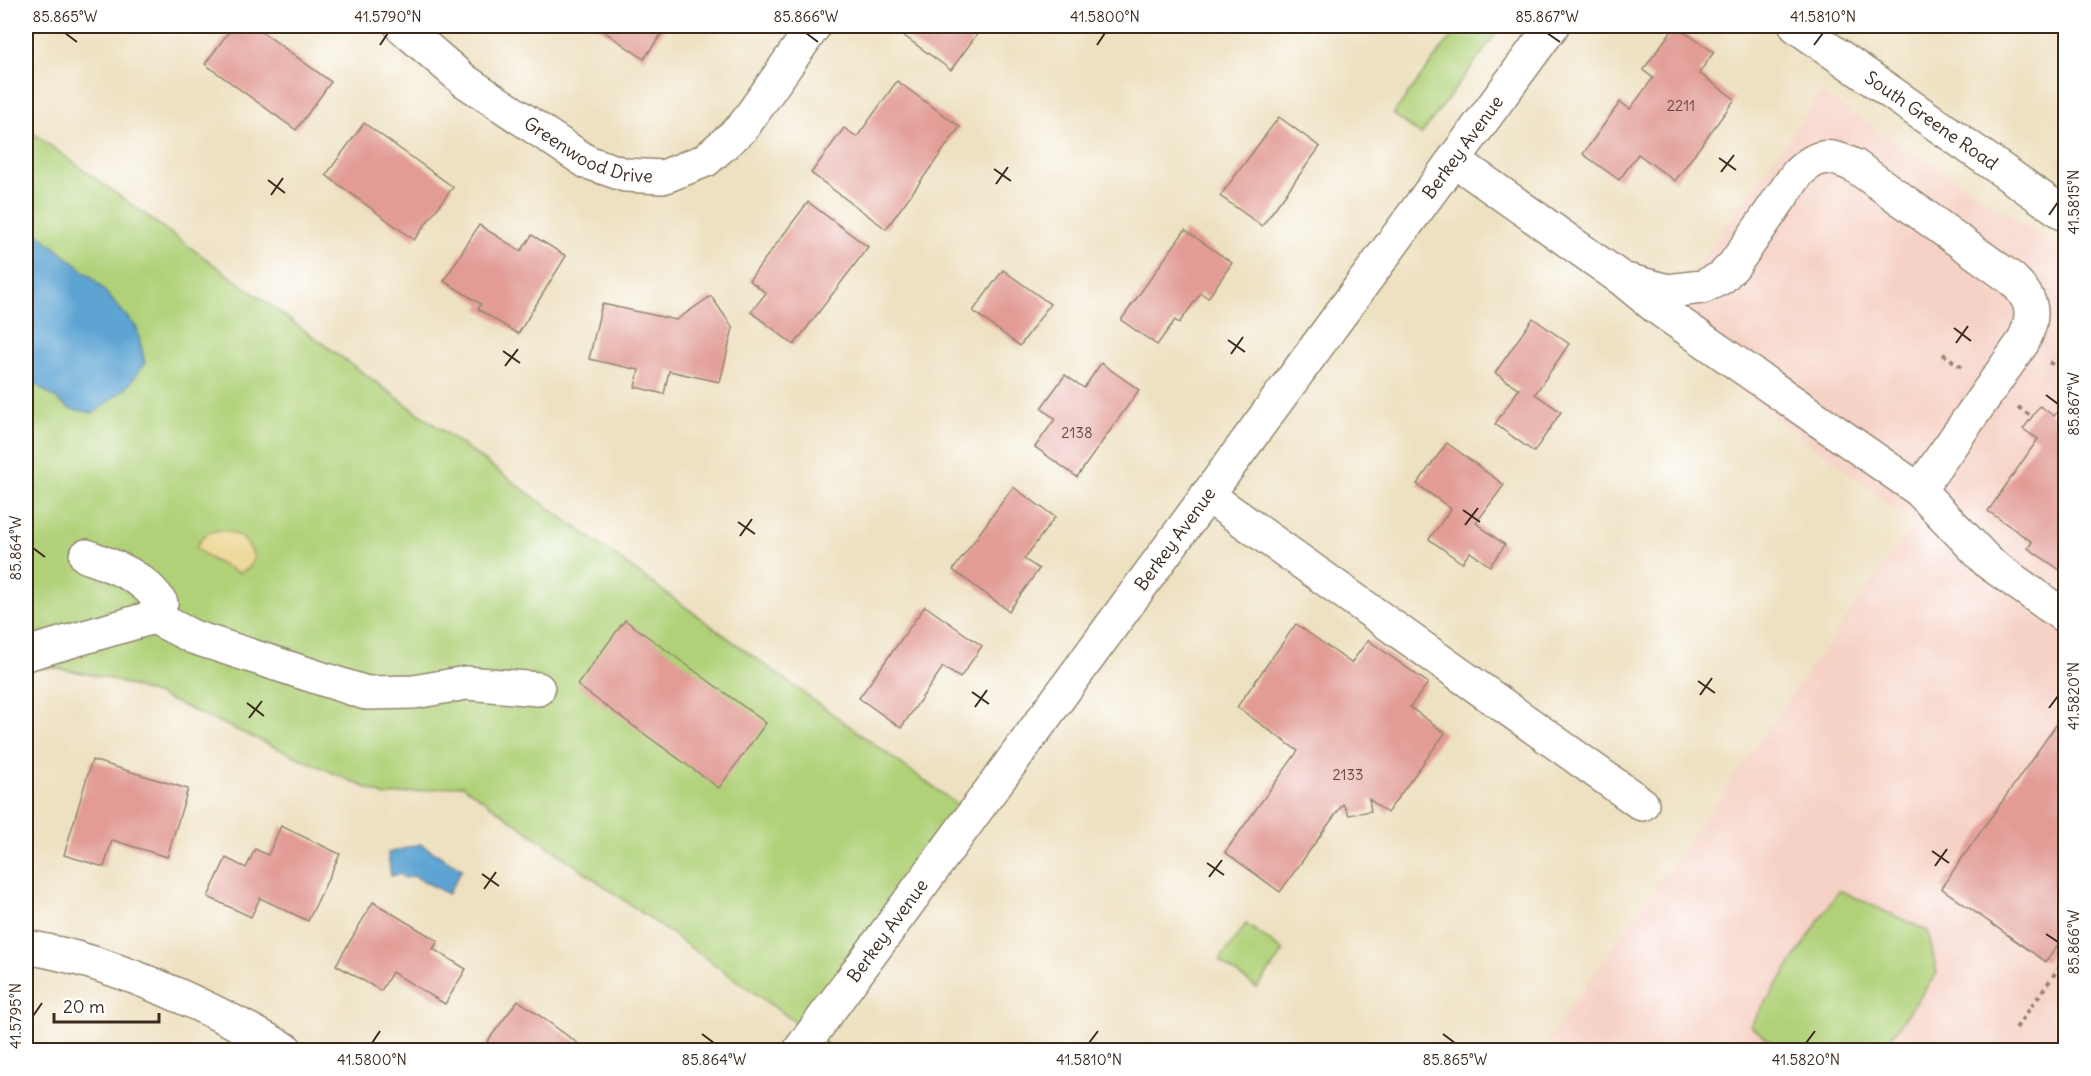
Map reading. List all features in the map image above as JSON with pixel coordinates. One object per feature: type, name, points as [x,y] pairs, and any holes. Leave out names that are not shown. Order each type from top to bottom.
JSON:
[{"type":"street","name":"Greenwood Drive","points":[[400,26],[465,81],[587,162],[625,175],[663,177],[706,160],[743,127],[814,26]]},
{"type":"street","name":"Berkey Avenue","points":[[800,1050],[1552,26]]},
{"type":"street","name":"South Greene Road","points":[[1796,26],[2066,215]]},
{"type":"street","points":[[1622,279],[1668,291],[1702,287],[1721,278],[1734,265],[1797,174],[1809,163],[1823,156],[1847,162],[1882,184],[2012,279],[2027,293],[2031,306],[2032,324],[2023,342],[1919,490]]},
{"type":"street","points":[[1454,160],[1622,279],[1656,307],[1919,490],[1989,563],[2064,616]]},
{"type":"street","points":[[1207,495],[1642,804]]},
{"type":"street","points":[[86,556],[129,573],[153,590],[161,603],[154,617]]},
{"type":"street","points":[[26,654],[154,617],[193,637],[366,693],[414,692],[466,683],[538,689]]},
{"type":"street","points":[[26,947],[87,960],[123,973],[286,1050]]},
{"type":"path","points":[[2046,360],[2066,374]]},
{"type":"path","points":[[2016,1028],[2066,958]]},
{"type":"shaded area","points":[[1821,93],[2065,251],[2065,1050],[1564,1050],[1548,1039],[1914,522],[1654,326]]},
{"type":"green space","points":[[1459,26],[1502,26],[1421,135],[1393,114]]},
{"type":"green space","points":[[26,128],[973,816],[813,1034],[835,1050],[800,1050],[812,1034],[462,785],[385,796],[158,695],[108,678],[56,668],[26,667]]},
{"type":"green space","points":[[1839,890],[1928,931],[1937,973],[1882,1050],[1783,1050],[1750,1026]]},
{"type":"green space","points":[[1246,924],[1284,951],[1257,988],[1219,961]]},
{"type":"sand","points":[[220,530],[237,535],[249,546],[254,557],[249,568],[239,573],[212,560],[196,548],[205,535]]},
{"type":"water","points":[[26,224],[93,278],[137,328],[145,363],[127,387],[94,413],[70,409],[26,377]]},
{"type":"water","points":[[420,844],[462,869],[448,894],[414,876],[405,878],[399,874],[391,876],[388,853]]},
{"type":"building","points":[[233,26],[254,26],[331,82],[296,130],[205,64]]},
{"type":"building","points":[[596,26],[667,26],[644,59]]},
{"type":"building","points":[[909,26],[983,26],[951,70],[903,35]]},
{"type":"building","points":[[1675,26],[1714,52],[1699,73],[1735,99],[1675,181],[1638,154],[1619,180],[1583,154],[1620,102],[1630,109],[1653,78],[1643,70]]},
{"type":"building","points":[[897,81],[960,127],[886,229],[811,173],[844,128],[857,137]]},
{"type":"building","points":[[1279,117],[1320,147],[1262,226],[1220,196]]},
{"type":"building","points":[[364,123],[453,187],[414,240],[326,175]]},
{"type":"building","points":[[808,202],[868,247],[794,345],[751,312],[766,293],[749,280]]},
{"type":"building","points":[[479,225],[521,251],[532,235],[566,256],[518,334],[478,309],[481,304],[444,281]]},
{"type":"building","points":[[1185,230],[1232,263],[1208,298],[1201,293],[1179,323],[1175,320],[1157,345],[1121,320]]},
{"type":"building","points":[[1003,270],[1050,304],[1020,346],[973,311]]},
{"type":"building","points":[[711,296],[733,328],[720,382],[669,371],[664,394],[635,387],[639,370],[589,359],[602,304],[676,320]]},
{"type":"building","points":[[1533,318],[1569,344],[1535,394],[1561,412],[1534,452],[1495,424],[1519,389],[1495,373]]},
{"type":"building","points":[[1101,363],[1139,390],[1077,477],[1035,447],[1055,419],[1041,408],[1065,375],[1084,388]]},
{"type":"building","points":[[2066,399],[2066,574],[2028,548],[2032,542],[1988,511],[2038,439],[2023,429],[2040,406],[2054,416]]},
{"type":"building","points":[[1447,443],[1504,485],[1476,523],[1505,545],[1490,566],[1470,552],[1462,563],[1429,539],[1451,509],[1417,484]]},
{"type":"building","points":[[1013,487],[1055,517],[1024,559],[1039,569],[1009,611],[953,570]]},
{"type":"building","points":[[925,606],[982,646],[960,678],[943,667],[901,728],[859,698]]},
{"type":"building","points":[[625,620],[766,723],[719,788],[577,685]]},
{"type":"building","points":[[1296,624],[1351,663],[1368,640],[1428,683],[1410,707],[1445,733],[1387,813],[1369,799],[1371,811],[1349,815],[1343,804],[1280,892],[1225,852],[1298,751],[1237,707]]},
{"type":"building","points":[[2066,711],[2066,933],[2046,962],[1941,888]]},
{"type":"building","points":[[92,760],[188,789],[167,857],[112,840],[104,867],[64,855]]},
{"type":"building","points":[[281,826],[340,854],[308,921],[260,898],[251,917],[208,897],[226,858],[246,868],[255,849],[268,855]]},
{"type":"building","points":[[373,902],[438,941],[433,949],[466,969],[445,1004],[392,972],[381,991],[336,965]]},
{"type":"building","points":[[518,1000],[587,1050],[481,1050]]}]
